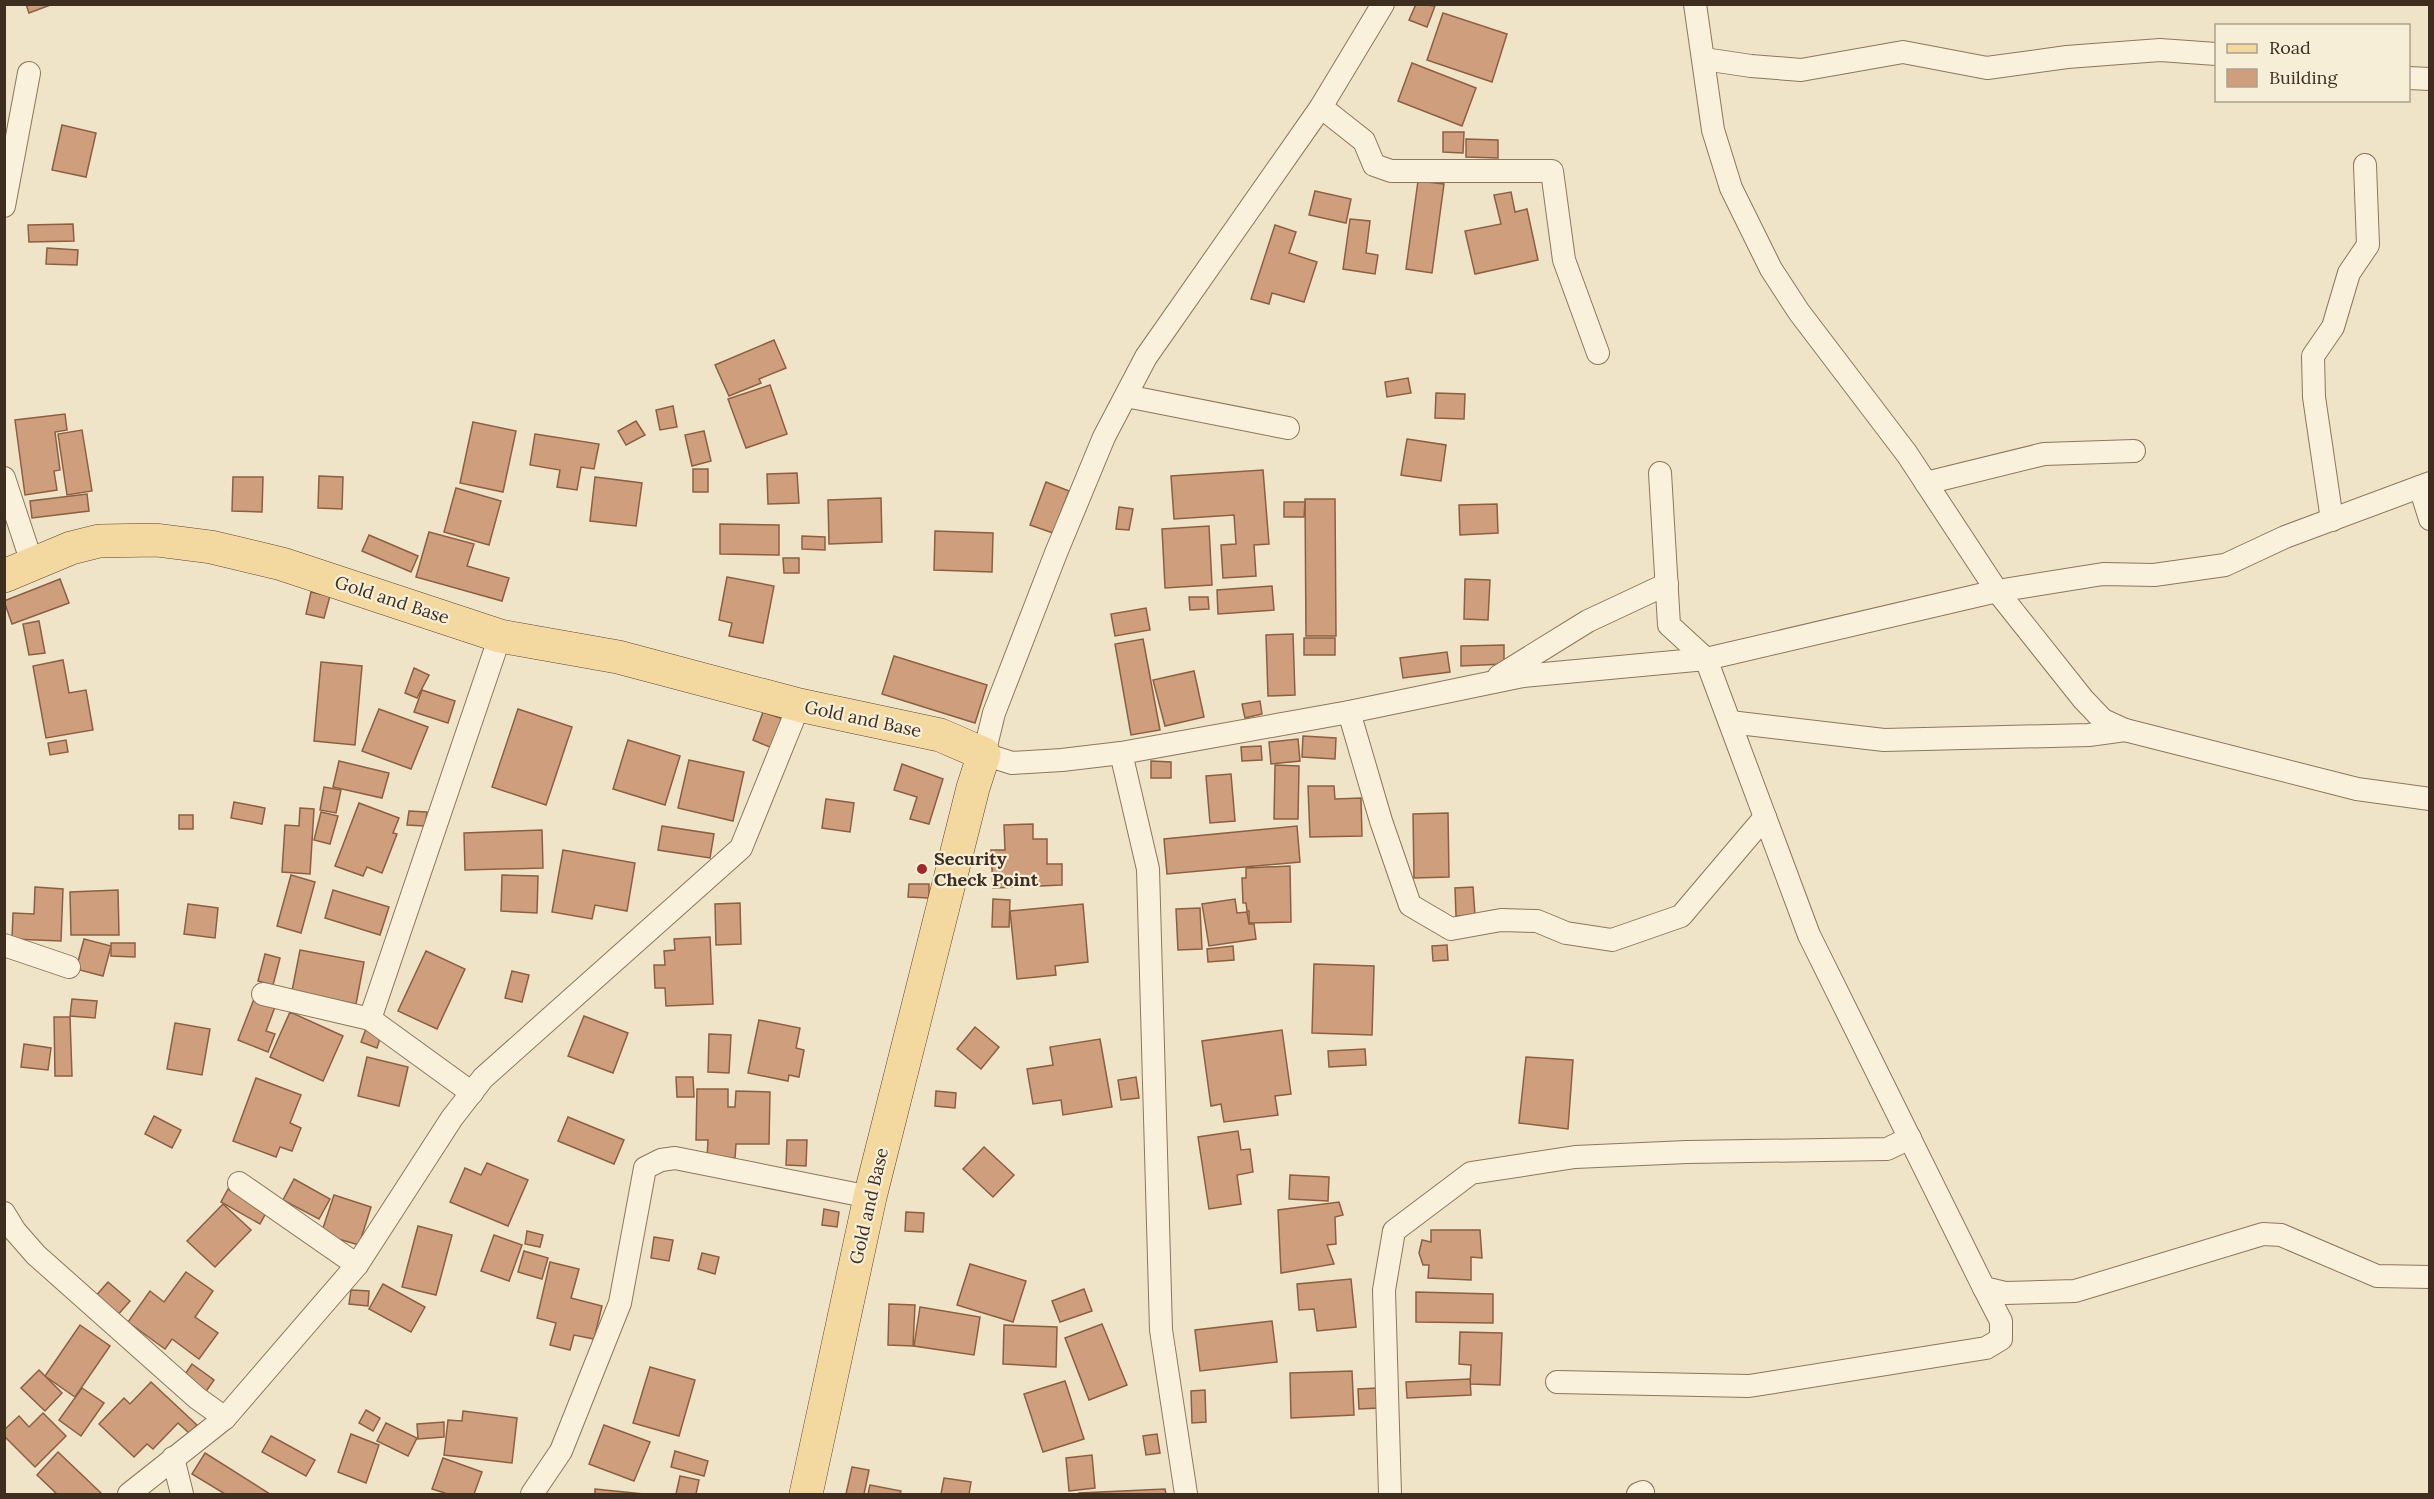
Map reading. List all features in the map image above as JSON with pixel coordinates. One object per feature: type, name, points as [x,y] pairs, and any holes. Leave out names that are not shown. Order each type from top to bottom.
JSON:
[{"type":"main road","name":"Gold and Base","points":[[18,569],[71,548],[99,541],[156,540],[211,547],[282,564],[500,636],[618,657],[799,705],[940,735],[984,754],[970,800],[870,1197],[806,1494]]},
{"type":"street","points":[[1383,4],[1321,107],[1146,357],[1104,437],[1056,553],[994,713],[984,754],[1012,763],[1120,753],[1349,712],[1523,676],[1706,659],[1997,591],[2103,574],[2154,575],[2224,566],[2286,537],[2425,485],[2430,519]]},
{"type":"street","points":[[1695,4],[1713,130],[1728,179],[1772,269],[1799,312],[1907,454],[1997,591],[2083,699],[2103,720],[2125,730],[2357,789],[2430,799]]},
{"type":"street","points":[[1704,59],[1801,70],[1903,52],[1987,68],[2067,57],[2160,50],[2215,54]]},
{"type":"street","points":[[4,206],[29,73]]},
{"type":"street","points":[[2410,78],[2430,79]]},
{"type":"street","points":[[1321,107],[1364,141],[1374,165],[1391,171],[1552,171],[1564,260],[1598,353]]},
{"type":"street","points":[[2332,520],[2314,397],[2313,356],[2333,327],[2349,273],[2368,245],[2365,165]]},
{"type":"street","points":[[1126,396],[1288,428]]},
{"type":"street","points":[[1926,483],[2044,454],[2134,451]]},
{"type":"street","points":[[1557,1382],[1749,1386],[1986,1348],[2001,1339],[2001,1321],[1809,934],[1706,659],[1669,625],[1660,473]]},
{"type":"street","points":[[4,478],[18,569]]},
{"type":"street","points":[[1488,683],[1588,621],[1667,584]]},
{"type":"street","points":[[370,1019],[500,636]]},
{"type":"street","points":[[129,1494],[225,1418],[357,1265],[452,1118],[483,1078],[741,848],[799,705]]},
{"type":"street","points":[[1349,712],[1410,904],[1451,929],[1501,920],[1537,921],[1566,933],[1612,940],[1681,916],[1765,818]]},
{"type":"street","points":[[1730,722],[1884,740],[2089,735],[2125,730]]},
{"type":"street","points":[[1120,753],[1148,870],[1161,1330],[1186,1494]]},
{"type":"street","points":[[4,945],[69,968]]},
{"type":"street","points":[[263,994],[370,1019],[472,1093]]},
{"type":"street","points":[[1390,1494],[1384,1290],[1394,1231],[1471,1173],[1575,1157],[1687,1152],[1887,1149],[1910,1138]]},
{"type":"street","points":[[532,1494],[561,1452],[620,1303],[645,1168],[661,1160],[675,1158],[870,1197]]},
{"type":"street","points":[[239,1183],[357,1265]]},
{"type":"street","points":[[4,1213],[15,1231],[36,1255],[198,1398],[225,1418]]},
{"type":"street","points":[[1984,1288],[2005,1293],[2075,1291],[2263,1234],[2281,1235],[2377,1276],[2430,1277]]},
{"type":"street","points":[[173,1458],[182,1494]]},
{"type":"building","points":[[26,4],[53,4],[29,13]]},
{"type":"building","points":[[1416,4],[1435,6],[1427,27],[1409,20]]},
{"type":"building","points":[[1443,13],[1507,34],[1492,82],[1427,60]]},
{"type":"building","points":[[1412,63],[1476,88],[1462,126],[1398,101]]},
{"type":"building","points":[[62,125],[96,133],[86,177],[52,170]]},
{"type":"building","points":[[1443,132],[1464,132],[1463,153],[1443,152]]},
{"type":"building","points":[[1466,139],[1498,140],[1498,158],[1466,157]]},
{"type":"building","points":[[1418,181],[1444,184],[1432,273],[1406,269]]},
{"type":"building","points":[[1315,191],[1351,199],[1346,223],[1309,215]]},
{"type":"building","points":[[1511,192],[1515,212],[1527,209],[1538,260],[1475,274],[1465,231],[1501,224],[1494,195]]},
{"type":"building","points":[[1350,219],[1370,221],[1366,253],[1378,255],[1375,274],[1343,269]]},
{"type":"building","points":[[73,224],[74,241],[29,242],[28,225]]},
{"type":"building","points":[[1275,225],[1296,232],[1289,253],[1317,262],[1304,302],[1272,293],[1269,304],[1251,299]]},
{"type":"building","points":[[47,248],[78,250],[77,265],[46,264]]},
{"type":"building","points":[[774,340],[786,368],[759,379],[761,383],[729,396],[715,365]]},
{"type":"building","points":[[1408,378],[1411,393],[1387,397],[1385,382]]},
{"type":"building","points":[[770,385],[787,434],[746,448],[728,399]]},
{"type":"building","points":[[1436,393],[1465,394],[1464,419],[1435,418]]},
{"type":"building","points":[[673,406],[677,427],[660,430],[656,410]]},
{"type":"building","points":[[65,414],[67,430],[55,432],[60,470],[54,471],[57,490],[25,495],[15,420]]},
{"type":"building","points":[[636,421],[645,435],[626,445],[618,431]]},
{"type":"building","points":[[473,422],[516,431],[503,492],[460,483]]},
{"type":"building","points":[[82,430],[92,491],[67,495],[58,434]]},
{"type":"building","points":[[704,431],[711,461],[692,466],[685,435]]},
{"type":"building","points":[[535,434],[599,444],[594,469],[581,467],[577,490],[557,487],[560,470],[530,465]]},
{"type":"building","points":[[1407,439],[1446,445],[1441,481],[1401,475]]},
{"type":"building","points":[[693,469],[708,469],[708,492],[693,492]]},
{"type":"building","points":[[1263,470],[1269,544],[1254,545],[1256,576],[1223,578],[1221,545],[1236,544],[1234,515],[1174,519],[1171,476]]},
{"type":"building","points":[[797,473],[799,503],[768,504],[767,474]]},
{"type":"building","points":[[319,476],[343,477],[342,509],[318,508]]},
{"type":"building","points":[[233,477],[263,477],[262,512],[232,511]]},
{"type":"building","points":[[595,477],[642,483],[636,526],[590,521]]},
{"type":"building","points":[[1046,482],[1069,491],[1053,533],[1030,525]]},
{"type":"building","points":[[456,488],[501,501],[489,545],[444,532]]},
{"type":"building","points":[[87,494],[89,511],[32,518],[30,501]]},
{"type":"building","points":[[881,498],[882,542],[829,544],[828,500]]},
{"type":"building","points":[[1305,499],[1335,499],[1336,636],[1306,636]]},
{"type":"building","points":[[1284,502],[1305,502],[1304,517],[1284,517]]},
{"type":"building","points":[[1497,504],[1498,533],[1460,535],[1459,505]]},
{"type":"building","points":[[1119,507],[1133,509],[1129,530],[1116,529]]},
{"type":"building","points":[[720,524],[779,525],[779,555],[720,554]]},
{"type":"building","points":[[1209,526],[1212,585],[1165,588],[1162,529]]},
{"type":"building","points":[[935,531],[993,533],[992,572],[934,570]]},
{"type":"building","points":[[429,532],[474,544],[467,566],[509,578],[502,601],[416,577]]},
{"type":"building","points":[[369,535],[418,556],[411,572],[362,551]]},
{"type":"building","points":[[802,536],[825,537],[825,550],[802,549]]},
{"type":"building","points":[[783,558],[799,558],[799,573],[784,573]]},
{"type":"building","points":[[727,577],[774,586],[763,643],[729,636],[732,623],[719,620]]},
{"type":"building","points":[[60,579],[69,603],[12,624],[4,601]]},
{"type":"building","points":[[1465,579],[1490,580],[1488,620],[1464,619]]},
{"type":"building","points":[[1272,586],[1274,610],[1218,614],[1217,590]]},
{"type":"building","points":[[311,592],[330,596],[324,618],[306,614]]},
{"type":"building","points":[[1189,597],[1208,597],[1209,609],[1190,610]]},
{"type":"building","points":[[1146,608],[1150,630],[1115,636],[1111,614]]},
{"type":"building","points":[[39,621],[45,653],[29,655],[23,624]]},
{"type":"building","points":[[1293,634],[1295,695],[1268,696],[1266,635]]},
{"type":"building","points":[[1304,638],[1335,638],[1335,655],[1304,655]]},
{"type":"building","points":[[1143,639],[1160,730],[1131,735],[1115,644]]},
{"type":"building","points":[[1504,645],[1504,664],[1461,666],[1461,646]]},
{"type":"building","points":[[1447,652],[1450,672],[1403,678],[1400,658]]},
{"type":"building","points":[[894,656],[987,685],[975,723],[882,694]]},
{"type":"building","points":[[63,660],[69,693],[86,690],[93,730],[46,738],[33,666]]},
{"type":"building","points":[[321,662],[362,666],[355,745],[314,741]]},
{"type":"building","points":[[414,668],[429,675],[417,698],[405,693]]},
{"type":"building","points":[[1194,671],[1204,717],[1165,726],[1153,680]]},
{"type":"building","points":[[422,690],[455,701],[448,723],[414,712]]},
{"type":"building","points":[[1260,701],[1262,714],[1245,718],[1242,704]]},
{"type":"building","points":[[379,709],[428,727],[411,769],[362,751]]},
{"type":"building","points":[[518,709],[572,727],[546,805],[492,787]]},
{"type":"building","points":[[763,712],[783,719],[772,748],[753,740]]},
{"type":"building","points":[[1303,736],[1336,738],[1335,759],[1302,757]]},
{"type":"building","points":[[1298,739],[1300,761],[1271,764],[1269,742]]},
{"type":"building","points":[[66,740],[68,752],[50,755],[48,743]]},
{"type":"building","points":[[628,740],[680,756],[665,805],[613,789]]},
{"type":"building","points":[[1261,746],[1262,760],[1242,761],[1241,747]]},
{"type":"building","points":[[689,760],[744,772],[733,821],[678,808]]},
{"type":"building","points":[[339,761],[389,773],[382,798],[333,787]]},
{"type":"building","points":[[1151,761],[1171,762],[1171,778],[1151,778]]},
{"type":"building","points":[[902,764],[943,779],[929,824],[910,819],[917,797],[894,790]]},
{"type":"building","points":[[1275,765],[1299,766],[1298,819],[1274,819]]},
{"type":"building","points":[[1231,774],[1235,821],[1210,823],[1206,776]]},
{"type":"building","points":[[1308,786],[1334,786],[1335,799],[1361,798],[1362,836],[1310,837]]},
{"type":"building","points":[[324,787],[341,790],[336,813],[320,810]]},
{"type":"building","points":[[826,799],[854,803],[850,832],[822,828]]},
{"type":"building","points":[[234,802],[265,808],[262,824],[231,818]]},
{"type":"building","points":[[359,803],[399,818],[393,833],[397,834],[382,873],[367,867],[363,876],[335,866]]},
{"type":"building","points":[[300,808],[314,809],[310,874],[282,872],[285,825],[299,826]]},
{"type":"building","points":[[409,811],[427,812],[425,826],[407,825]]},
{"type":"building","points":[[321,812],[338,816],[330,844],[314,840]]},
{"type":"building","points":[[1448,813],[1449,877],[1414,878],[1413,814]]},
{"type":"building","points":[[179,815],[193,815],[193,829],[179,829]]},
{"type":"building","points":[[1033,824],[1033,839],[1047,839],[1047,864],[1062,864],[1062,885],[993,888],[991,850],[1005,850],[1004,825]]},
{"type":"building","points":[[662,826],[714,834],[710,858],[658,850]]},
{"type":"building","points":[[1297,826],[1300,862],[1167,874],[1164,839]]},
{"type":"building","points":[[542,830],[543,868],[465,870],[464,833]]},
{"type":"building","points":[[563,850],[635,863],[627,911],[595,905],[592,919],[552,912]]},
{"type":"building","points":[[1290,866],[1291,922],[1249,923],[1249,911],[1247,911],[1246,903],[1243,903],[1242,878],[1246,878],[1246,868]]},
{"type":"building","points":[[291,875],[315,882],[301,933],[277,926]]},
{"type":"building","points":[[502,875],[538,876],[537,913],[501,911]]},
{"type":"building","points":[[909,884],[929,884],[929,898],[908,897]]},
{"type":"building","points":[[35,887],[63,889],[61,941],[12,939],[13,913],[34,914]]},
{"type":"building","points":[[1473,887],[1475,915],[1456,916],[1455,888]]},
{"type":"building","points":[[118,890],[119,935],[71,935],[70,892]]},
{"type":"building","points":[[333,890],[389,907],[380,935],[325,918]]},
{"type":"building","points":[[993,899],[1010,900],[1009,927],[992,927]]},
{"type":"building","points":[[1235,899],[1237,913],[1247,912],[1249,924],[1254,924],[1256,939],[1209,946],[1202,904]]},
{"type":"building","points":[[740,903],[741,944],[716,945],[715,904]]},
{"type":"building","points":[[188,904],[218,908],[215,938],[184,934]]},
{"type":"building","points":[[1083,904],[1088,962],[1055,966],[1056,975],[1017,979],[1010,911]]},
{"type":"building","points":[[1200,908],[1202,949],[1178,950],[1176,909]]},
{"type":"building","points":[[710,937],[713,1004],[666,1006],[665,988],[655,988],[654,965],[665,965],[664,951],[675,950],[674,939]]},
{"type":"building","points":[[84,939],[111,946],[103,976],[76,969]]},
{"type":"building","points":[[111,943],[135,943],[135,957],[111,956]]},
{"type":"building","points":[[1447,945],[1448,960],[1433,961],[1432,946]]},
{"type":"building","points":[[1233,946],[1234,960],[1208,962],[1207,949]]},
{"type":"building","points":[[300,950],[364,962],[356,1004],[292,991]]},
{"type":"building","points":[[426,951],[465,969],[437,1029],[398,1011]]},
{"type":"building","points":[[265,954],[280,958],[273,985],[258,981]]},
{"type":"building","points":[[1314,964],[1374,966],[1372,1035],[1312,1033]]},
{"type":"building","points":[[512,971],[529,975],[522,1002],[505,998]]},
{"type":"building","points":[[72,999],[97,1001],[95,1018],[70,1016]]},
{"type":"building","points":[[254,999],[275,1007],[266,1031],[275,1034],[268,1052],[238,1040]]},
{"type":"building","points":[[290,1012],[343,1036],[323,1081],[270,1057]]},
{"type":"building","points":[[584,1016],[628,1033],[613,1073],[568,1056]]},
{"type":"building","points":[[54,1017],[70,1017],[72,1076],[55,1076]]},
{"type":"building","points":[[759,1020],[800,1028],[796,1048],[804,1050],[799,1077],[789,1075],[788,1081],[748,1073]]},
{"type":"building","points":[[175,1023],[210,1029],[202,1075],[167,1069]]},
{"type":"building","points":[[367,1026],[382,1032],[377,1048],[361,1042]]},
{"type":"building","points":[[975,1027],[999,1047],[981,1069],[957,1049]]},
{"type":"building","points":[[1282,1030],[1291,1094],[1275,1096],[1278,1115],[1224,1122],[1221,1104],[1211,1106],[1202,1041]]},
{"type":"building","points":[[709,1034],[731,1035],[729,1073],[708,1072]]},
{"type":"building","points":[[1100,1039],[1112,1107],[1063,1115],[1061,1100],[1033,1104],[1027,1069],[1053,1065],[1050,1047]]},
{"type":"building","points":[[24,1044],[51,1048],[48,1070],[21,1067]]},
{"type":"building","points":[[1365,1049],[1366,1065],[1329,1067],[1328,1051]]},
{"type":"building","points":[[367,1057],[408,1067],[399,1106],[358,1096]]},
{"type":"building","points":[[1526,1057],[1573,1060],[1568,1129],[1519,1123]]},
{"type":"building","points":[[676,1077],[693,1077],[694,1097],[677,1097]]},
{"type":"building","points":[[1136,1077],[1139,1098],[1121,1100],[1118,1080]]},
{"type":"building","points":[[256,1078],[301,1095],[290,1123],[301,1128],[292,1151],[280,1147],[276,1157],[233,1141]]},
{"type":"building","points":[[697,1089],[728,1089],[728,1107],[735,1107],[736,1091],[770,1092],[769,1144],[736,1144],[735,1158],[707,1158],[708,1140],[696,1140]]},
{"type":"building","points":[[936,1091],[956,1093],[955,1108],[935,1106]]},
{"type":"building","points":[[154,1116],[181,1130],[172,1148],[145,1134]]},
{"type":"building","points":[[568,1117],[624,1140],[614,1164],[558,1141]]},
{"type":"building","points":[[1238,1131],[1241,1150],[1250,1149],[1253,1172],[1237,1175],[1241,1204],[1209,1209],[1198,1137]]},
{"type":"building","points":[[787,1140],[807,1140],[806,1166],[786,1165]]},
{"type":"building","points":[[984,1147],[1014,1175],[993,1197],[963,1169]]},
{"type":"building","points":[[487,1163],[528,1180],[508,1226],[450,1202],[465,1168],[481,1175]]},
{"type":"building","points":[[1290,1175],[1329,1177],[1328,1201],[1289,1199]]},
{"type":"building","points":[[294,1179],[330,1199],[319,1219],[283,1200]]},
{"type":"building","points":[[228,1189],[267,1211],[260,1224],[221,1202]]},
{"type":"building","points":[[334,1195],[371,1207],[359,1245],[321,1234]]},
{"type":"building","points":[[1339,1202],[1343,1215],[1335,1217],[1336,1244],[1327,1245],[1334,1264],[1281,1273],[1278,1210]]},
{"type":"building","points":[[223,1204],[251,1230],[215,1267],[187,1241]]},
{"type":"building","points":[[824,1209],[839,1212],[837,1227],[822,1225]]},
{"type":"building","points":[[906,1212],[924,1213],[923,1232],[905,1231]]},
{"type":"building","points":[[418,1226],[452,1235],[436,1295],[402,1287]]},
{"type":"building","points":[[1431,1230],[1480,1230],[1482,1258],[1471,1257],[1471,1280],[1428,1278],[1429,1265],[1423,1265],[1419,1253],[1422,1240],[1431,1242]]},
{"type":"building","points":[[527,1231],[543,1235],[540,1247],[525,1244]]},
{"type":"building","points":[[494,1235],[522,1245],[509,1281],[481,1271]]},
{"type":"building","points":[[654,1237],[673,1240],[669,1261],[651,1258]]},
{"type":"building","points":[[524,1251],[548,1258],[542,1279],[518,1272]]},
{"type":"building","points":[[702,1253],[719,1257],[715,1274],[698,1269]]},
{"type":"building","points":[[550,1262],[579,1269],[571,1298],[602,1306],[594,1339],[574,1335],[570,1350],[550,1345],[556,1323],[537,1318]]},
{"type":"building","points":[[970,1264],[1026,1281],[1013,1322],[957,1305]]},
{"type":"building","points":[[186,1272],[213,1291],[195,1317],[218,1333],[199,1359],[172,1339],[165,1349],[128,1322],[150,1291],[164,1302]]},
{"type":"building","points":[[1351,1279],[1356,1327],[1317,1331],[1314,1309],[1299,1310],[1297,1284]]},
{"type":"building","points":[[108,1282],[130,1301],[116,1317],[94,1298]]},
{"type":"building","points":[[383,1284],[425,1307],[411,1332],[369,1309]]},
{"type":"building","points":[[1084,1289],[1092,1311],[1060,1322],[1052,1301]]},
{"type":"building","points":[[351,1290],[369,1291],[368,1306],[349,1304]]},
{"type":"building","points":[[1416,1292],[1493,1294],[1493,1323],[1416,1322]]},
{"type":"building","points":[[889,1304],[915,1305],[913,1346],[888,1345]]},
{"type":"building","points":[[920,1307],[980,1317],[974,1355],[914,1346]]},
{"type":"building","points":[[1272,1321],[1277,1362],[1200,1371],[1195,1330]]},
{"type":"building","points":[[1102,1324],[1127,1385],[1089,1400],[1065,1338]]},
{"type":"building","points":[[80,1325],[110,1346],[75,1397],[45,1376]]},
{"type":"building","points":[[1004,1325],[1057,1327],[1056,1367],[1003,1364]]},
{"type":"building","points":[[1460,1332],[1502,1333],[1500,1385],[1470,1384],[1471,1365],[1459,1364]]},
{"type":"building","points":[[192,1364],[214,1380],[205,1393],[183,1377]]},
{"type":"building","points":[[650,1367],[695,1380],[679,1436],[633,1423]]},
{"type":"building","points":[[39,1370],[62,1393],[45,1411],[21,1388]]},
{"type":"building","points":[[1352,1371],[1354,1415],[1291,1418],[1290,1373]]},
{"type":"building","points":[[1470,1379],[1471,1395],[1407,1398],[1406,1382]]},
{"type":"building","points":[[1065,1381],[1084,1439],[1043,1452],[1024,1394]]},
{"type":"building","points":[[151,1382],[197,1425],[189,1433],[178,1423],[153,1449],[147,1444],[134,1457],[99,1424],[124,1398],[130,1404]]},
{"type":"building","points":[[82,1388],[104,1403],[81,1436],[59,1420]]},
{"type":"building","points":[[1378,1388],[1379,1408],[1359,1409],[1358,1389]]},
{"type":"building","points":[[1205,1390],[1206,1422],[1192,1423],[1191,1391]]},
{"type":"building","points":[[366,1410],[380,1418],[373,1431],[359,1423]]},
{"type":"building","points":[[463,1411],[517,1418],[512,1463],[444,1455],[448,1420],[462,1421]]},
{"type":"building","points":[[43,1413],[66,1436],[35,1467],[4,1436],[4,1430],[19,1416],[29,1427]]},
{"type":"building","points":[[444,1422],[444,1437],[418,1439],[417,1424]]},
{"type":"building","points":[[386,1423],[417,1438],[408,1456],[377,1441]]},
{"type":"building","points":[[604,1425],[650,1442],[634,1481],[589,1464]]},
{"type":"building","points":[[351,1434],[379,1445],[366,1483],[338,1472]]},
{"type":"building","points":[[1157,1434],[1160,1453],[1146,1455],[1143,1436]]},
{"type":"building","points":[[271,1436],[315,1460],[306,1476],[262,1452]]},
{"type":"building","points":[[675,1451],[708,1461],[704,1476],[671,1467]]},
{"type":"building","points":[[58,1452],[102,1494],[57,1494],[37,1475]]},
{"type":"building","points":[[205,1453],[270,1494],[225,1494],[192,1474]]},
{"type":"building","points":[[1092,1455],[1095,1488],[1069,1491],[1066,1458]]},
{"type":"building","points":[[443,1458],[482,1472],[474,1494],[448,1494],[432,1489]]},
{"type":"building","points":[[852,1467],[869,1470],[864,1494],[846,1494]]},
{"type":"building","points":[[680,1476],[699,1480],[696,1494],[676,1494]]},
{"type":"building","points":[[944,1478],[971,1482],[969,1494],[941,1494]]},
{"type":"building","points":[[870,1485],[901,1491],[900,1494],[868,1494]]},
{"type":"building","points":[[595,1489],[644,1494],[595,1494]]},
{"type":"building","points":[[1165,1489],[1166,1494],[1079,1494],[1079,1493]]},
{"type":"place","name":"Security Check Point","points":[[922,869]]}]
